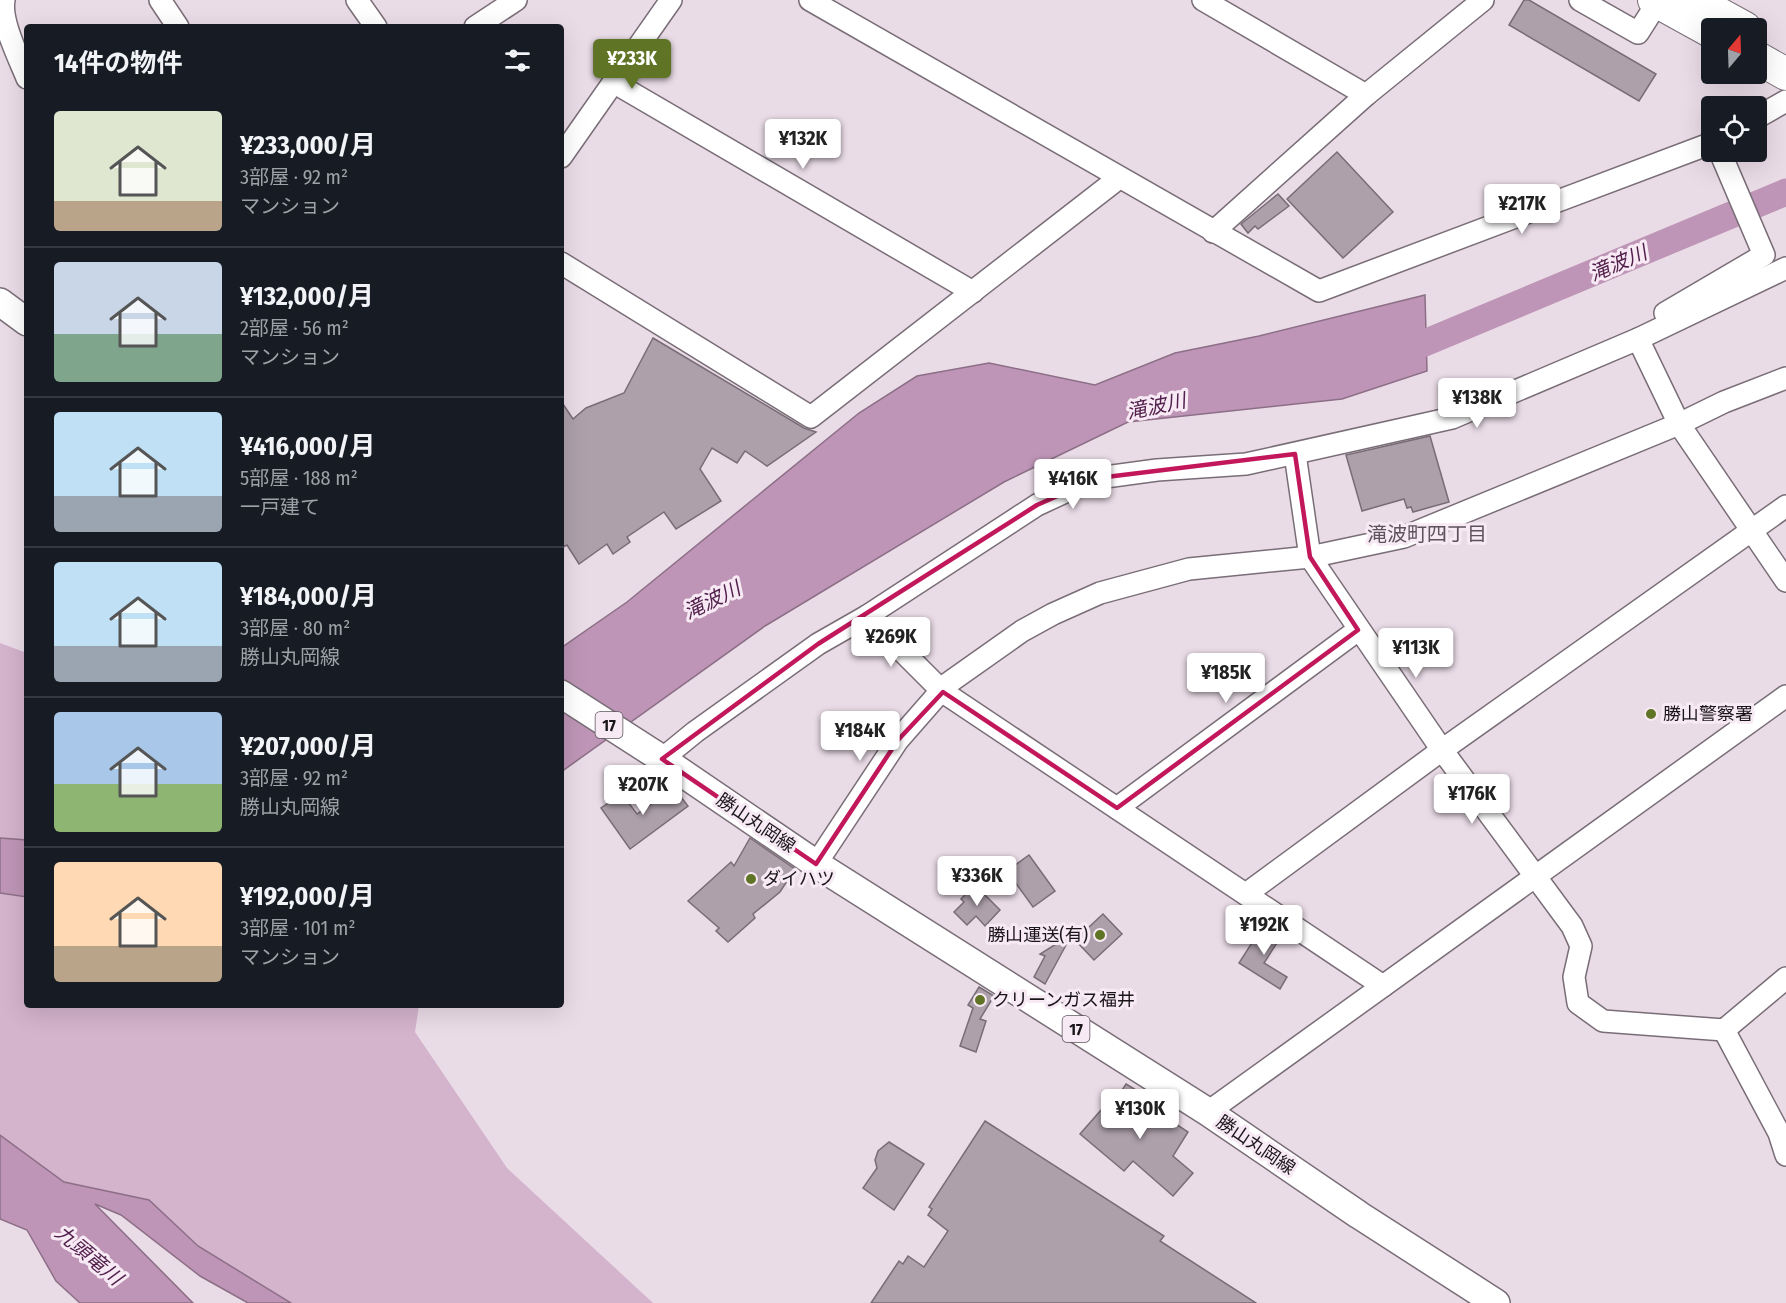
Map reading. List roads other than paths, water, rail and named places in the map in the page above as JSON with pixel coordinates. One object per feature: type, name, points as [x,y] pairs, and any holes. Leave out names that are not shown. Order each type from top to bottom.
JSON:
[{"type":"highway","points":[[1694,0],[1727,18]]},
{"type":"highway","points":[[1657,1],[1701,26]]},
{"type":"highway","points":[[1767,41],[1786,51]]},
{"type":"highway","points":[[1767,63],[1786,74]]},
{"type":"main road","points":[[0,302],[24,319]]},
{"type":"main road","name":"勝山丸岡線","points":[[564,696],[659,757],[816,864],[1208,1112],[1359,1215],[1496,1303]]},
{"type":"street","points":[[4,0],[2,7],[10,39],[24,71]]},
{"type":"street","points":[[160,0],[176,24]]},
{"type":"street","points":[[357,0],[374,24]]},
{"type":"street","points":[[480,24],[516,0]]},
{"type":"street","points":[[564,153],[671,0]]},
{"type":"street","points":[[810,0],[1319,291],[1701,147]]},
{"type":"street","points":[[1203,0],[1366,94]]},
{"type":"street","points":[[1213,232],[1366,94],[1483,0]]},
{"type":"street","points":[[1580,0],[1638,33],[1657,1]]},
{"type":"street","points":[[613,82],[973,292]]},
{"type":"street","points":[[1767,112],[1786,101]]},
{"type":"street","points":[[1659,329],[1665,312],[1764,255],[1724,162]]},
{"type":"street","points":[[564,265],[811,417],[1119,178]]},
{"type":"street","points":[[659,757],[809,651],[867,616],[1037,505],[1078,486],[1098,478],[1246,464],[1452,418],[1638,339],[1786,268]]},
{"type":"street","points":[[1638,339],[1679,424],[1786,580]]},
{"type":"street","points":[[816,864],[898,740],[958,674],[1022,631],[1100,593],[1189,569],[1310,557],[1404,537],[1786,378]]},
{"type":"street","points":[[1295,454],[1310,557],[1442,750],[1572,926],[1581,946],[1574,977],[1578,1003],[1603,1021],[1724,1030],[1786,978]]},
{"type":"street","points":[[1246,894],[1442,750],[1786,506]]},
{"type":"street","points":[[867,616],[943,692],[1383,986]]},
{"type":"street","points":[[1117,808],[1358,630]]},
{"type":"street","points":[[1208,1112],[1786,696]]},
{"type":"street","points":[[1724,1030],[1779,1133],[1786,1155]]},
{"type":"water","points":[[1425,295],[1427,371],[1342,399],[1128,422],[1004,482],[765,626],[564,770],[564,646],[627,602],[859,413],[917,376],[989,363],[1095,385],[1175,353],[1259,336]]},
{"type":"water","points":[[0,838],[24,840],[24,897],[0,893]]},
{"type":"water","name":"九頭竜川","points":[[0,1135],[64,1182],[149,1200],[198,1246],[291,1303],[248,1303],[200,1276],[121,1215],[95,1204],[193,1303],[80,1303],[56,1281],[27,1230],[0,1219]]},
{"type":"waterway","name":"滝波川","points":[[1391,357],[1786,192]]},
{"type":"place","name":"勝山警察署","points":[[1651,714]]},
{"type":"place","name":"ダイハツ","points":[[751,879]]},
{"type":"place","name":"勝山運送(有)","points":[[1100,935]]},
{"type":"place","name":"クリーンガス福井","points":[[980,1000]]},
{"type":"district","name":"滝波町四丁目","points":[[1427,534]]}]
